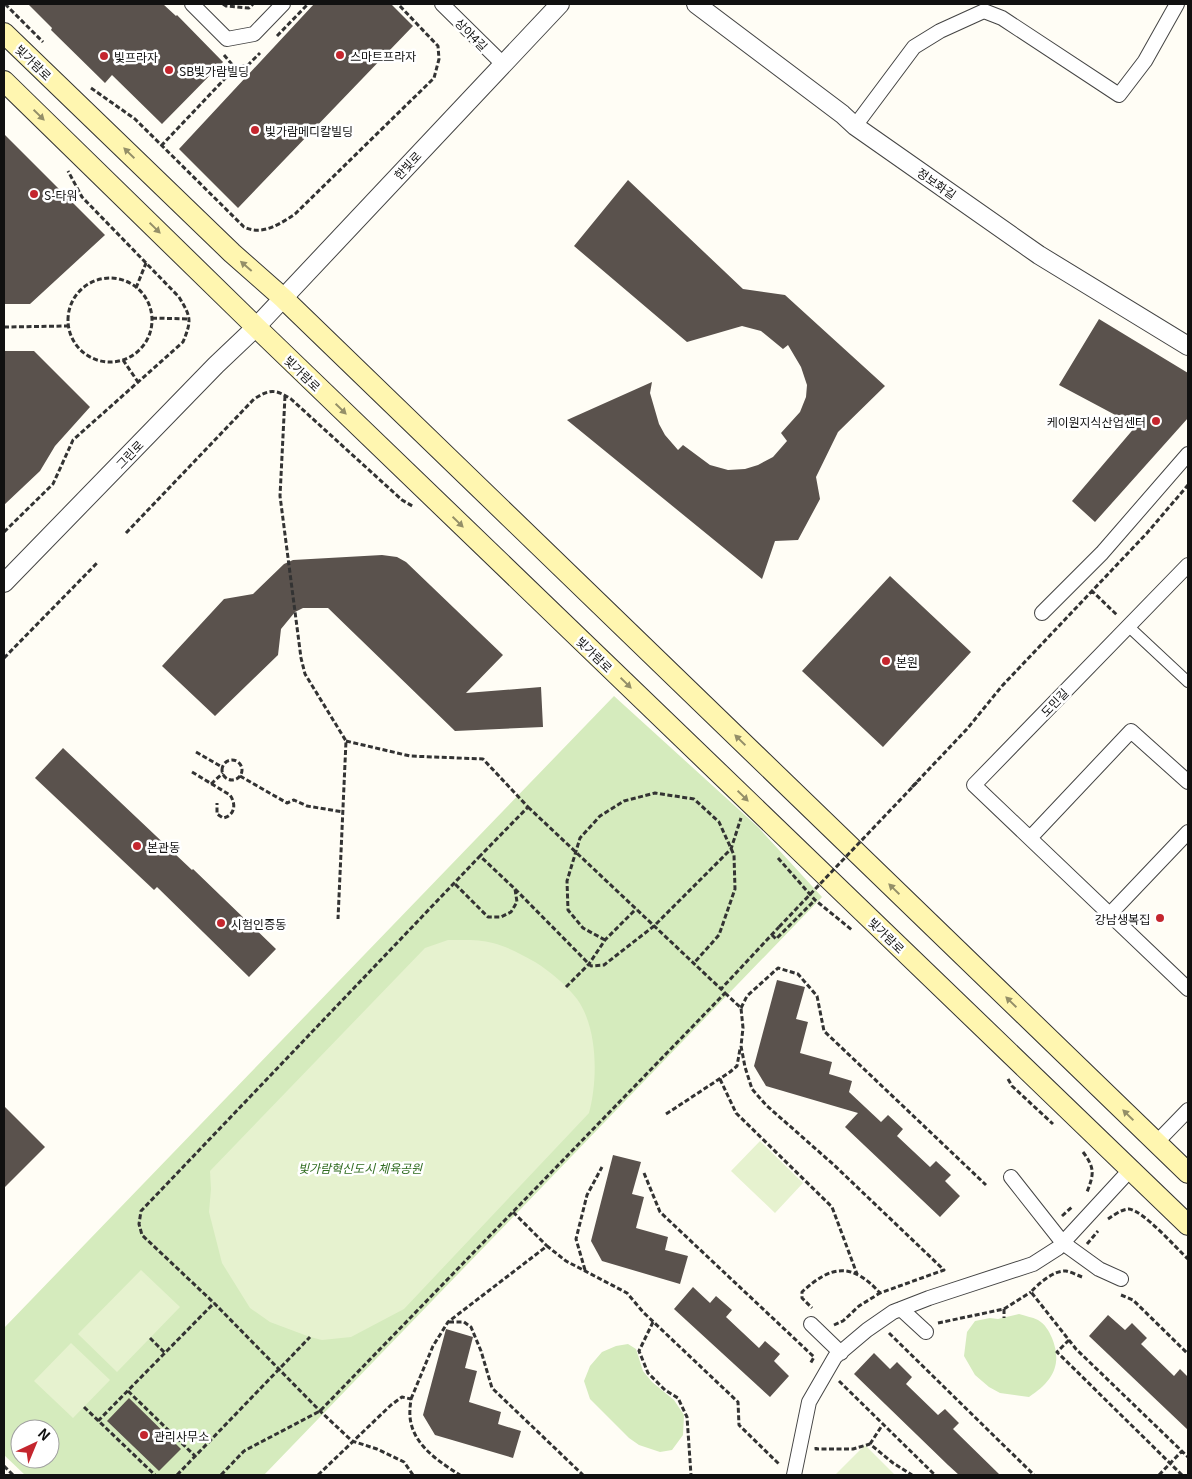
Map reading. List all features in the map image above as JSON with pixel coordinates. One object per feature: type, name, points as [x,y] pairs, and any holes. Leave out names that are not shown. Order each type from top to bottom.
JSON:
[{"type":"main road","name":"빛가람로","points":[[4,33],[232,253],[283,298],[1188,1173]]},
{"type":"main road","name":"빛가람로","points":[[4,81],[256,327],[1188,1225]]},
{"type":"street","points":[[192,4],[227,39],[254,34],[283,4]]},
{"type":"street","name":"상야4길","points":[[442,4],[503,64]]},
{"type":"street","name":"한빛로","points":[[256,327],[560,4]]},
{"type":"street","name":"정보화길","points":[[696,4],[842,114],[855,126],[1039,255],[1188,346]]},
{"type":"street","points":[[855,126],[914,47],[973,9],[984,11],[996,9],[1002,18],[1119,95],[1145,61],[1177,4]]},
{"type":"street","name":"그린로","points":[[4,583],[216,365],[256,327]]},
{"type":"street","points":[[1042,613],[1102,553],[1188,454]]},
{"type":"street","name":"도민길","points":[[1188,564],[974,785],[1188,989]]},
{"type":"street","points":[[1128,626],[1188,682]]},
{"type":"street","points":[[1030,838],[1131,731],[1188,782]]},
{"type":"street","points":[[1110,914],[1188,832]]},
{"type":"street","points":[[1156,1143],[1188,1110]]},
{"type":"street","points":[[794,1475],[809,1402],[835,1358],[867,1330],[893,1312],[929,1298],[1033,1264],[1063,1243],[1130,1170]]},
{"type":"street","points":[[1011,1177],[1063,1243],[1118,1286]]},
{"type":"street","points":[[902,1309],[921,1328]]},
{"type":"street","points":[[813,1318],[841,1353]]},
{"type":"path","points":[[5,4],[46,45]]},
{"type":"path","points":[[223,4],[226,6],[249,8],[253,4]]},
{"type":"path","points":[[277,36],[308,4]]},
{"type":"path","points":[[88,86],[135,119],[244,227],[252,231],[277,226],[295,214],[434,78],[439,59],[438,46],[398,4]]},
{"type":"path","points":[[161,146],[235,68],[248,65],[260,53]]},
{"type":"path","points":[[4,532],[53,484],[73,440],[183,342],[189,325],[189,312],[179,297],[82,197],[65,167]]},
{"type":"path","points":[[136,288],[146,263]]},
{"type":"path","points":[[103,278],[117,279],[130,284],[141,292],[149,304],[152,318],[150,332],[145,344],[135,354],[123,360],[109,363],[96,360],[83,353],[74,343],[68,326],[67,315],[71,303],[79,291],[90,283],[103,278]]},
{"type":"path","points":[[152,318],[189,319]]},
{"type":"path","points":[[4,327],[68,326]]},
{"type":"path","points":[[123,360],[138,382]]},
{"type":"path","points":[[126,533],[254,399],[266,392],[279,392],[291,399],[402,500],[415,508]]},
{"type":"path","points":[[285,395],[280,496],[301,658],[305,674],[346,742],[338,919]]},
{"type":"path","points":[[721,989],[967,729],[1002,686],[1147,533],[1188,485]]},
{"type":"path","points":[[4,658],[97,563]]},
{"type":"path","points":[[1078,577],[1128,626]]},
{"type":"path","points":[[346,742],[410,756],[483,759],[528,807],[741,1008]]},
{"type":"path","points":[[196,752],[222,767]]},
{"type":"path","points":[[229,760],[236,760],[242,768],[240,776],[230,780],[223,773],[222,767],[229,760]]},
{"type":"path","points":[[192,772],[230,795],[234,800],[234,810],[229,816],[223,818],[217,814],[217,802]]},
{"type":"path","points":[[211,784],[223,773]]},
{"type":"path","points":[[240,776],[287,803],[294,800],[307,806],[343,812]]},
{"type":"path","points":[[912,787],[920,779]]},
{"type":"path","points":[[605,940],[583,928],[568,910],[567,881],[580,838],[600,816],[624,801],[655,793],[694,799],[719,822],[734,855],[735,889],[720,935],[694,963]]},
{"type":"path","points":[[414,1475],[404,1462],[377,1449],[352,1441],[320,1411],[214,1304],[142,1235],[139,1224],[141,1211],[528,807]]},
{"type":"path","points":[[734,811],[748,825]]},
{"type":"path","points":[[480,856],[591,966],[604,965],[654,926],[731,850],[742,818]]},
{"type":"path","points":[[772,852],[815,900],[858,935]]},
{"type":"path","points":[[455,884],[488,917],[502,917],[511,912],[517,902],[514,889]]},
{"type":"path","points":[[772,935],[776,939],[815,900]]},
{"type":"path","points":[[566,987],[589,964],[605,940],[636,909]]},
{"type":"path","points":[[666,1114],[737,1066],[743,1028],[741,1008],[747,996],[778,968],[798,974],[817,996],[824,1030],[986,1185]]},
{"type":"path","points":[[221,1475],[244,1451],[320,1411],[725,993]]},
{"type":"path","points":[[741,1046],[752,1088],[766,1105],[834,1165],[944,1270],[880,1293],[859,1306],[843,1320],[831,1326]]},
{"type":"path","points":[[1002,1072],[1012,1086],[1054,1124]]},
{"type":"path","points":[[720,1078],[736,1113],[832,1207],[857,1274]]},
{"type":"path","points":[[1081,1150],[1091,1162],[1093,1174],[1086,1194]]},
{"type":"path","points":[[585,1271],[576,1239],[587,1195],[602,1167]]},
{"type":"path","points":[[644,1173],[660,1212],[814,1357],[810,1365]]},
{"type":"path","points":[[1060,1218],[1073,1206]]},
{"type":"path","points":[[1104,1222],[1115,1214],[1128,1209],[1142,1215],[1188,1259]]},
{"type":"path","points":[[513,1212],[547,1246],[566,1261],[627,1294],[653,1322],[738,1402],[739,1425],[780,1465],[782,1456]]},
{"type":"path","points":[[1082,1250],[1099,1229]]},
{"type":"path","points":[[460,1475],[429,1453],[420,1441],[411,1424],[411,1399],[433,1346],[448,1322],[547,1246]]},
{"type":"path","points":[[813,1318],[802,1298],[802,1292],[812,1283],[834,1271],[857,1274],[868,1280],[880,1293]]},
{"type":"path","points":[[881,1337],[905,1324],[921,1328],[1004,1308],[1054,1274],[1064,1271],[1083,1278]]},
{"type":"path","points":[[1118,1286],[1188,1354]]},
{"type":"path","points":[[1030,1292],[1069,1340],[1188,1457]]},
{"type":"path","points":[[98,1421],[214,1304]]},
{"type":"path","points":[[1004,1308],[1004,1318]]},
{"type":"path","points":[[448,1322],[464,1322],[471,1326],[492,1388],[583,1475]]},
{"type":"path","points":[[653,1322],[639,1351],[648,1373],[665,1390],[678,1398],[687,1417],[690,1475]]},
{"type":"path","points":[[888,1333],[1034,1475]]},
{"type":"path","points":[[177,1475],[310,1337]]},
{"type":"path","points":[[150,1338],[165,1353]]},
{"type":"path","points":[[1069,1340],[1058,1352],[1182,1475]]},
{"type":"path","points":[[834,1385],[837,1378],[936,1475]]},
{"type":"path","points":[[128,1391],[196,1457]]},
{"type":"path","points":[[318,1475],[391,1405],[402,1397],[411,1399]]},
{"type":"path","points":[[84,1407],[155,1475]]},
{"type":"path","points":[[817,1442],[816,1449],[852,1449],[870,1444],[883,1424]]},
{"type":"path","points":[[870,1444],[893,1463],[912,1475]]},
{"type":"path","points":[[1159,1475],[1182,1451]]},
{"type":"path","points":[[4,1466],[13,1475]]},
{"type":"green space","name":"빛가람혁신도시 체육공원","points":[[614,696],[758,827],[822,897],[264,1475],[25,1475],[19,1469],[60,1469],[60,1419],[10,1419],[10,1461],[4,1455],[4,1328]]},
{"type":"green space","points":[[448,940],[488,942],[514,951],[547,970],[563,983],[577,999],[589,1024],[594,1054],[594,1085],[589,1113],[404,1309],[351,1337],[322,1340],[270,1322],[250,1308],[222,1263],[209,1212],[210,1171],[425,948]]},
{"type":"green space","points":[[760,1141],[803,1183],[775,1213],[731,1171]]},
{"type":"green space","points":[[141,1270],[180,1307],[117,1372],[78,1334]]},
{"type":"green space","points":[[1019,1314],[1036,1319],[1045,1326],[1052,1338],[1056,1356],[1056,1365],[1049,1379],[1029,1397],[1000,1393],[989,1387],[975,1375],[964,1356],[967,1332],[975,1321],[990,1318],[998,1319]]},
{"type":"green space","points":[[71,1343],[110,1380],[73,1418],[34,1381]]},
{"type":"green space","points":[[628,1344],[636,1349],[643,1371],[652,1382],[674,1400],[684,1415],[683,1435],[672,1450],[660,1452],[639,1445],[629,1438],[590,1399],[584,1381],[590,1366],[602,1352],[616,1346]]},
{"type":"green space","points":[[865,1445],[895,1475],[835,1475]]},
{"type":"building","points":[[28,4],[163,4],[177,15],[223,62],[162,124],[112,75],[105,83],[51,30],[52,28]]},
{"type":"building","points":[[314,4],[391,4],[413,26],[238,208],[179,149]]},
{"type":"building","name":"S-타워","points":[[4,134],[105,235],[30,304],[4,304]]},
{"type":"building","points":[[628,180],[743,289],[785,295],[885,386],[838,432],[816,477],[820,499],[798,540],[775,541],[762,579],[567,420],[652,382],[650,393],[659,424],[665,435],[678,450],[683,445],[710,465],[728,470],[745,469],[773,457],[787,441],[781,433],[800,412],[806,397],[807,385],[801,367],[788,345],[783,349],[761,331],[742,326],[687,342],[574,246]]},
{"type":"building","name":"케이원지식산업센터","points":[[1099,319],[1188,373],[1188,418],[1095,522],[1072,501],[1136,426],[1059,385]]},
{"type":"building","points":[[4,351],[34,351],[90,407],[55,446],[40,471],[4,505]]},
{"type":"building","points":[[382,555],[397,557],[406,562],[503,655],[466,693],[541,687],[543,727],[455,731],[328,608],[303,608],[295,612],[281,629],[278,655],[215,716],[162,666],[224,599],[253,594],[284,564],[293,560]]},
{"type":"building","name":"본원","points":[[890,576],[971,652],[883,747],[802,671]]},
{"type":"building","points":[[63,748],[276,949],[249,977],[157,887],[154,890],[35,778]]},
{"type":"building","points":[[777,980],[805,987],[796,1019],[808,1022],[800,1053],[832,1062],[829,1074],[852,1081],[849,1092],[881,1122],[888,1115],[903,1129],[897,1136],[930,1167],[936,1161],[951,1175],[945,1181],[960,1196],[940,1217],[845,1127],[858,1113],[766,1086],[754,1066]]},
{"type":"building","points":[[4,1106],[45,1147],[4,1188]]},
{"type":"building","points":[[613,1155],[641,1162],[632,1194],[644,1197],[636,1228],[668,1237],[665,1250],[688,1256],[680,1284],[602,1261],[591,1241]]},
{"type":"building","points":[[693,1287],[710,1303],[716,1296],[732,1310],[726,1317],[759,1348],[765,1341],[780,1354],[774,1361],[789,1376],[770,1397],[674,1309]]},
{"type":"building","points":[[1108,1315],[1125,1330],[1132,1323],[1147,1338],[1141,1344],[1174,1376],[1180,1369],[1188,1377],[1188,1430],[1089,1336]]},
{"type":"building","points":[[446,1329],[473,1337],[465,1368],[477,1371],[469,1402],[501,1412],[498,1424],[521,1431],[513,1458],[435,1435],[423,1415]]},
{"type":"building","points":[[874,1353],[890,1369],[897,1362],[912,1377],[906,1384],[938,1415],[945,1409],[959,1423],[953,1429],[1000,1475],[959,1475],[854,1374]]},
{"type":"building","name":"관리사무소","points":[[129,1398],[181,1449],[159,1471],[107,1421]]},
{"type":"place","name":"스마트프라자","points":[[340,55]]},
{"type":"place","name":"빛프라자","points":[[104,56]]},
{"type":"place","name":"SB빛가람빌딩","points":[[169,70]]},
{"type":"place","name":"빛가람메디칼빌딩","points":[[255,130]]},
{"type":"place","name":"S-타워","points":[[34,194]]},
{"type":"place","name":"케이원지식산업센터","points":[[1156,421]]},
{"type":"place","name":"본원","points":[[886,661]]},
{"type":"place","name":"본관동","points":[[137,846]]},
{"type":"place","name":"강남생복집","points":[[1160,918]]},
{"type":"place","name":"시험인증동","points":[[221,923]]},
{"type":"place","name":"관리사무소","points":[[144,1435]]}]
